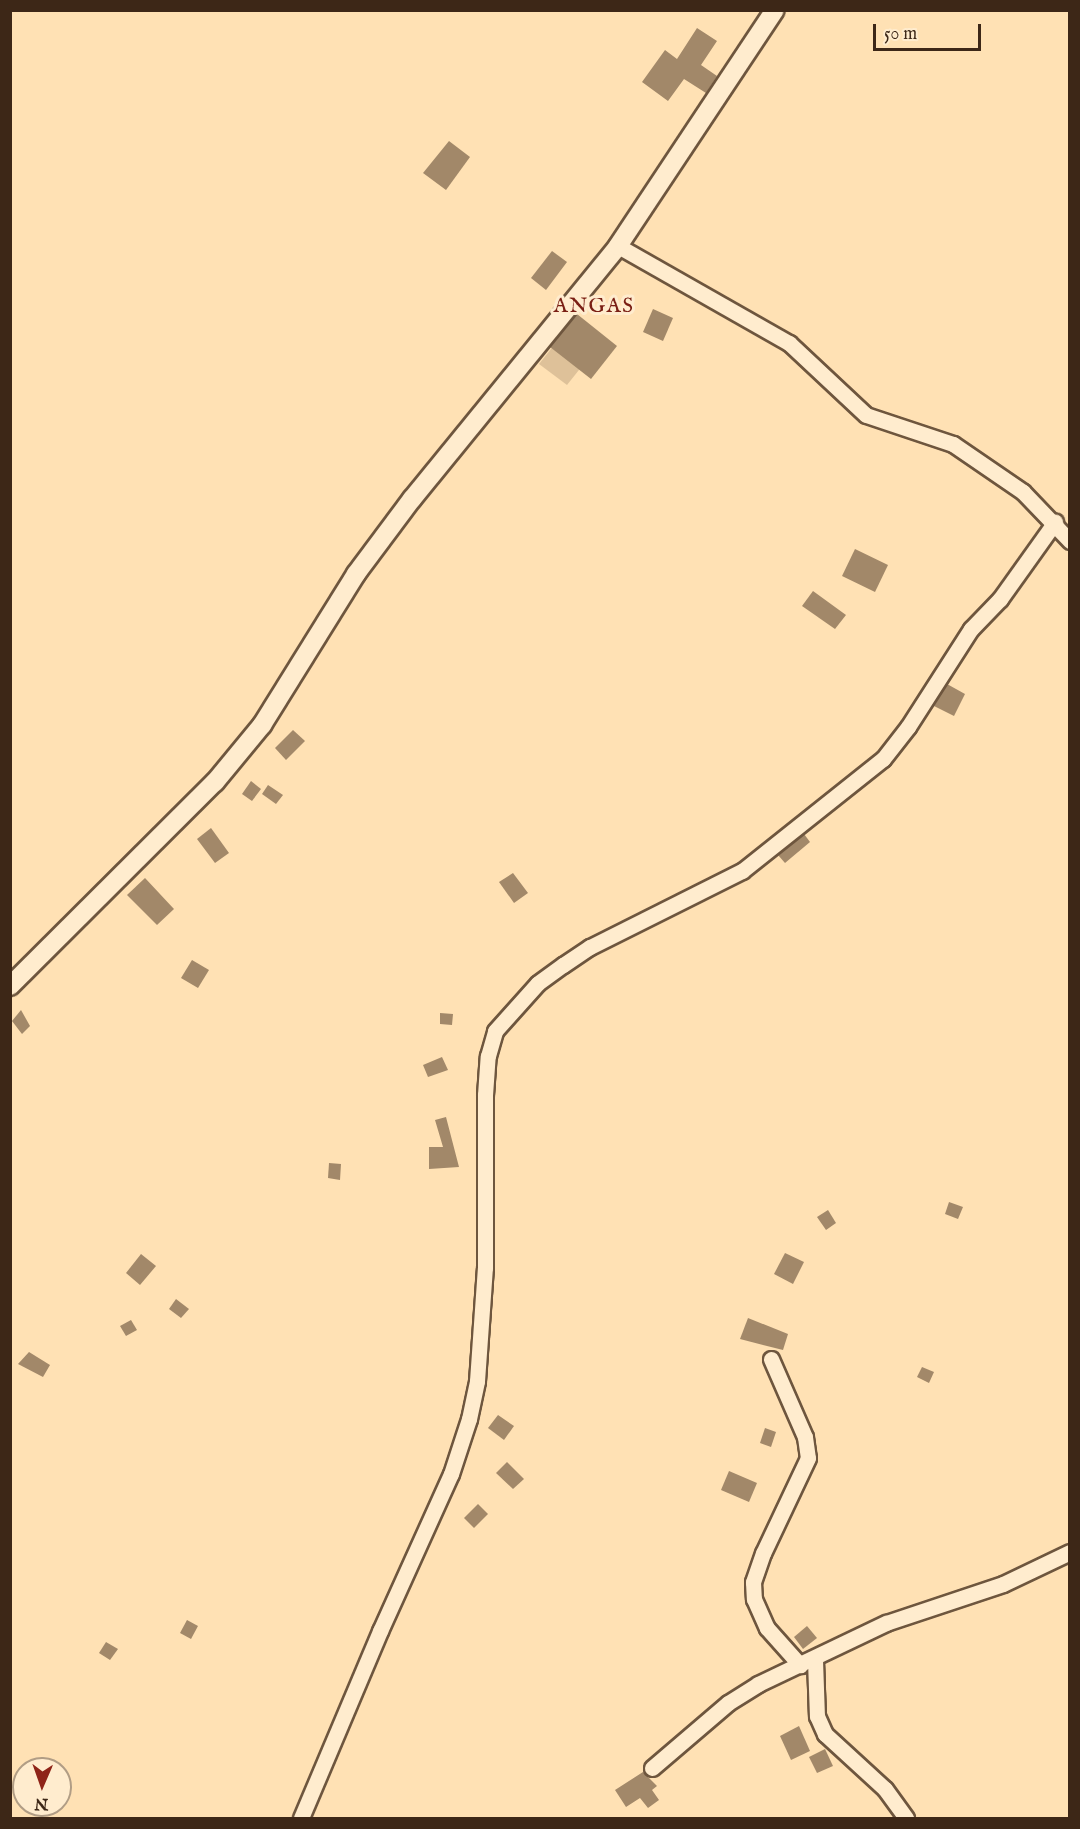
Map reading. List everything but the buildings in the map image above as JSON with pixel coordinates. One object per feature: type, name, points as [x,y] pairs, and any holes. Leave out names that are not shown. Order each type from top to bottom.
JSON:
[{"type":"street","points":[[10,986],[215,783],[262,725],[356,574],[405,509],[618,246],[775,10]]},
{"type":"street","points":[[618,246],[789,343],[866,415],[953,444],[1023,492],[1070,541]]},
{"type":"street","points":[[301,1818],[451,1474],[469,1419],[477,1381],[485,1268],[485,1095],[488,1056],[495,1031],[538,984],[563,965],[590,947],[742,871],[883,759],[908,727],[971,629],[1000,599],[1054,522]]},
{"type":"street","points":[[771,1359],[805,1437],[808,1458],[763,1552],[753,1582],[754,1599],[767,1628],[800,1665]]},
{"type":"street","points":[[652,1768],[728,1703],[758,1684],[815,1660],[886,1623],[1003,1584],[1070,1552]]},
{"type":"street","points":[[815,1660],[817,1716],[825,1734],[885,1789],[906,1818]]},
{"type":"shaded area","points":[[575,319],[602,341],[567,385],[539,364]]},
{"type":"district","name":"ANGAS","points":[[594,307]]}]
